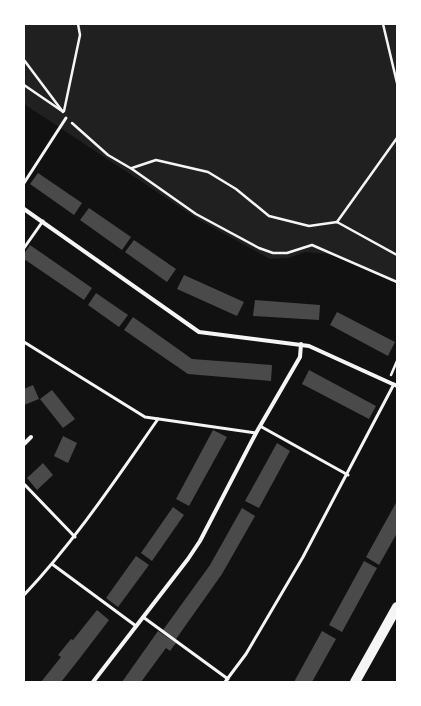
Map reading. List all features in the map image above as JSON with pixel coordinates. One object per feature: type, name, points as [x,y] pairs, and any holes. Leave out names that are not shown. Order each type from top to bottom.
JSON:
[{"type":"main road","points":[[355,682],[397,607]]},
{"type":"street","points":[[24,209],[199,332],[310,346],[396,385]]},
{"type":"street","points":[[93,682],[188,559],[200,540],[256,433],[300,357],[301,344]]},
{"type":"street","points":[[24,444],[31,437]]},
{"type":"lane","points":[[24,183],[66,118]]},
{"type":"lane","points":[[24,248],[43,221]]},
{"type":"lane","points":[[24,342],[145,417],[256,433]]},
{"type":"lane","points":[[143,617],[227,680],[246,654],[303,557],[396,385]]},
{"type":"lane","points":[[24,595],[75,537],[158,419]]},
{"type":"lane","points":[[260,426],[348,475]]},
{"type":"lane","points":[[24,484],[75,537]]},
{"type":"lane","points":[[52,564],[136,626]]},
{"type":"path","points":[[64,112],[80,35],[78,24]]},
{"type":"path","points":[[383,24],[397,84]]},
{"type":"path","points":[[24,60],[64,112],[66,118],[108,154],[196,214],[259,248],[273,253],[287,253],[312,245],[397,282]]},
{"type":"path","points":[[24,85],[64,112]]},
{"type":"path","points":[[337,222],[397,138]]},
{"type":"path","points":[[132,169],[156,160],[208,172],[236,189],[269,216],[309,226],[337,222],[397,255]]},
{"type":"path","points":[[388,381],[397,361]]},
{"type":"shaded area","points":[[24,24],[397,24],[397,282],[336,255],[306,252],[288,258],[270,259],[201,221],[24,104]]},
{"type":"building","points":[[38,173],[82,203],[74,215],[30,184]]},
{"type":"building","points":[[89,208],[131,237],[122,250],[80,220]]},
{"type":"building","points":[[134,240],[176,269],[167,282],[125,252]]},
{"type":"building","points":[[30,245],[92,288],[84,300],[24,259],[24,254]]},
{"type":"building","points":[[184,275],[244,302],[237,316],[177,289]]},
{"type":"building","points":[[96,293],[128,315],[119,327],[88,305]]},
{"type":"building","points":[[255,300],[320,305],[319,320],[253,316]]},
{"type":"building","points":[[337,312],[395,342],[388,356],[330,325]]},
{"type":"building","points":[[133,317],[192,359],[272,365],[271,381],[188,374],[124,330]]},
{"type":"building","points":[[309,370],[376,406],[369,419],[302,384]]},
{"type":"building","points":[[33,385],[39,399],[24,405],[24,389]]},
{"type":"building","points":[[52,390],[75,419],[63,428],[40,399]]},
{"type":"building","points":[[213,430],[227,437],[189,506],[176,499]]},
{"type":"building","points":[[63,436],[77,443],[68,463],[54,456]]},
{"type":"building","points":[[277,443],[290,451],[259,508],[245,501]]},
{"type":"building","points":[[43,463],[53,475],[37,490],[27,478]]},
{"type":"building","points":[[397,501],[397,533],[379,565],[366,557]]},
{"type":"building","points":[[173,507],[184,515],[152,561],[141,553]]},
{"type":"building","points":[[242,508],[255,516],[222,574],[176,639],[163,630],[210,565]]},
{"type":"building","points":[[136,556],[149,565],[118,607],[106,598]]},
{"type":"building","points":[[364,561],[377,568],[342,632],[329,625]]},
{"type":"building","points":[[97,610],[109,620],[80,658],[61,682],[41,682],[61,657],[58,655],[71,639],[73,640]]},
{"type":"building","points":[[158,631],[176,643],[170,651],[166,648],[141,682],[122,682]]},
{"type":"building","points":[[322,631],[336,639],[312,682],[294,682]]}]
